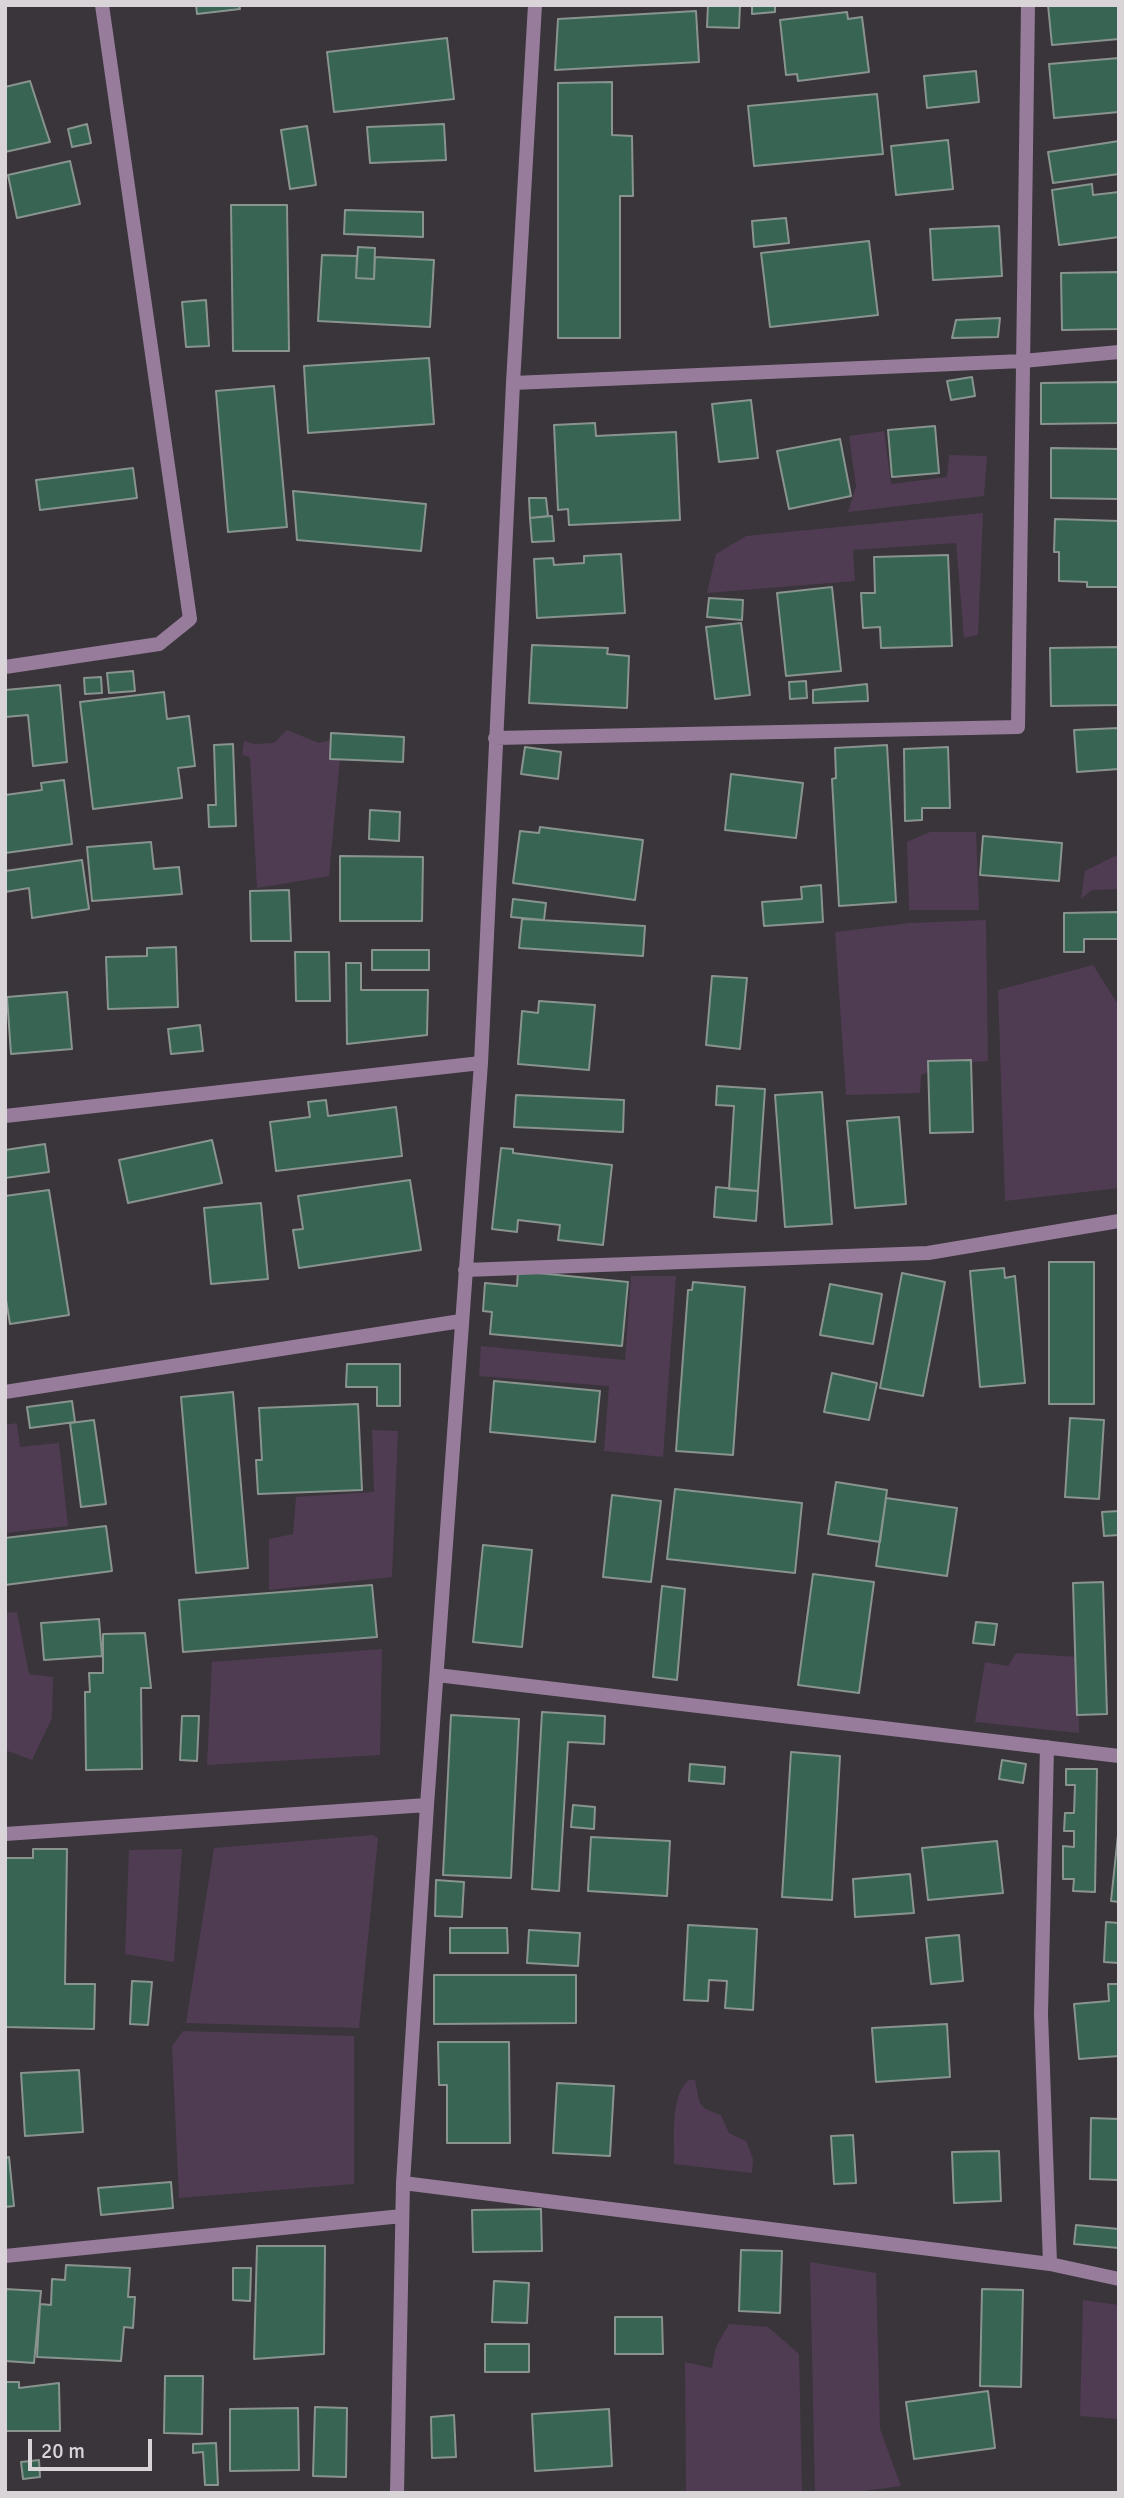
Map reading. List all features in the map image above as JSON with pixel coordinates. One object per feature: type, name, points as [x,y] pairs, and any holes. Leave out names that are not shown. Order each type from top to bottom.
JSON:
[{"type":"street","points":[[5,667],[159,644],[190,619],[102,5]]},
{"type":"street","points":[[397,2493],[403,2183],[427,1805],[481,1063],[513,383],[535,5]]},
{"type":"street","points":[[495,738],[1018,727],[1028,5]]},
{"type":"street","points":[[513,383],[1023,361],[1119,352]]},
{"type":"street","points":[[5,1116],[481,1063]]},
{"type":"street","points":[[465,1270],[928,1253],[1119,1221]]},
{"type":"street","points":[[5,1392],[461,1321]]},
{"type":"street","points":[[437,1675],[1119,1756]]},
{"type":"street","points":[[1047,1747],[1041,2014],[1050,2264]]},
{"type":"street","points":[[5,1834],[427,1805]]},
{"type":"street","points":[[403,2183],[1050,2264],[1119,2279]]},
{"type":"street","points":[[5,2256],[402,2216]]},
{"type":"shaded area","points":[[884,431],[891,484],[947,477],[949,455],[987,456],[984,496],[848,512],[856,486],[849,436]]},
{"type":"shaded area","points":[[983,513],[978,635],[964,638],[956,543],[853,550],[855,581],[707,593],[716,554],[746,536]]},
{"type":"shaded area","points":[[287,730],[319,743],[342,737],[329,876],[257,888],[250,757],[242,755],[244,741],[254,744],[274,743]]},
{"type":"shaded area","points":[[930,832],[976,832],[979,910],[909,910],[907,842]]},
{"type":"shaded area","points":[[1119,854],[1119,889],[1092,890],[1081,899],[1085,871]]},
{"type":"shaded area","points":[[986,920],[988,1061],[948,1064],[921,1075],[920,1093],[846,1095],[835,932],[910,923]]},
{"type":"shaded area","points":[[1093,965],[1119,1006],[1119,1188],[1005,1201],[998,990]]},
{"type":"shaded area","points":[[631,1276],[676,1276],[663,1457],[604,1451],[609,1386],[479,1376],[481,1346],[625,1360]]},
{"type":"shaded area","points":[[17,1423],[20,1447],[59,1443],[68,1526],[5,1533],[5,1425]]},
{"type":"shaded area","points":[[372,1430],[398,1431],[392,1577],[269,1590],[269,1539],[293,1534],[296,1497],[374,1492]]},
{"type":"shaded area","points":[[17,1612],[29,1674],[53,1677],[52,1718],[32,1760],[5,1750],[5,1613]]},
{"type":"shaded area","points":[[382,1649],[380,1755],[207,1765],[212,1662]]},
{"type":"shaded area","points":[[1016,1653],[1078,1657],[1079,1733],[975,1722],[985,1662],[1008,1666]]},
{"type":"shaded area","points":[[373,1835],[378,1838],[359,2028],[186,2023],[214,1848]]},
{"type":"shaded area","points":[[182,1849],[174,1962],[125,1954],[129,1850]]},
{"type":"shaded area","points":[[183,2031],[354,2036],[354,2184],[179,2198],[172,2046]]},
{"type":"shaded area","points":[[689,2080],[695,2080],[703,2107],[721,2115],[729,2133],[746,2141],[753,2159],[752,2173],[674,2164],[676,2107],[678,2096]]},
{"type":"shaded area","points":[[810,2262],[876,2273],[880,2429],[901,2486],[848,2493],[815,2493]]},
{"type":"shaded area","points":[[1083,2300],[1119,2305],[1119,2419],[1080,2416]]},
{"type":"shaded area","points":[[729,2324],[768,2327],[799,2354],[802,2493],[686,2493],[685,2362],[712,2368],[716,2347]]},
{"type":"building","points":[[196,5],[239,5],[240,9],[197,14]]},
{"type":"building","points":[[708,5],[740,5],[739,28],[707,27]]},
{"type":"building","points":[[752,5],[775,5],[775,12],[752,14]]},
{"type":"building","points":[[1048,5],[1119,5],[1119,39],[1052,45]]},
{"type":"building","points":[[696,11],[699,62],[555,70],[558,19]]},
{"type":"building","points":[[847,12],[848,19],[862,17],[869,72],[798,81],[797,74],[786,75],[780,20]]},
{"type":"building","points":[[447,38],[454,99],[334,112],[327,52]]},
{"type":"building","points":[[1119,58],[1119,112],[1054,118],[1049,64]]},
{"type":"building","points":[[976,71],[979,102],[927,108],[924,76]]},
{"type":"building","points":[[30,81],[50,142],[5,152],[5,87]]},
{"type":"building","points":[[612,82],[612,135],[632,136],[633,196],[620,196],[620,338],[558,338],[558,83]]},
{"type":"building","points":[[877,94],[883,154],[754,166],[748,106]]},
{"type":"building","points":[[87,124],[91,143],[72,147],[68,129]]},
{"type":"building","points":[[444,124],[446,160],[370,163],[367,127]]},
{"type":"building","points":[[307,126],[316,185],[290,189],[281,130]]},
{"type":"building","points":[[948,140],[953,189],[896,195],[891,146]]},
{"type":"building","points":[[1119,141],[1119,174],[1053,183],[1048,152]]},
{"type":"building","points":[[70,161],[80,204],[17,218],[8,175]]},
{"type":"building","points":[[1092,184],[1093,195],[1119,192],[1119,237],[1059,245],[1052,190]]},
{"type":"building","points":[[231,205],[287,205],[289,351],[233,351]]},
{"type":"building","points":[[345,210],[423,212],[423,237],[344,234]]},
{"type":"building","points":[[786,218],[789,243],[754,247],[752,221]]},
{"type":"building","points":[[999,226],[1002,276],[933,280],[930,229]]},
{"type":"building","points":[[869,241],[878,315],[770,327],[761,253]]},
{"type":"building","points":[[358,247],[375,248],[374,279],[356,278]]},
{"type":"building","points":[[322,255],[357,256],[356,278],[374,279],[375,257],[434,260],[430,327],[318,321]]},
{"type":"building","points":[[1119,272],[1119,329],[1062,330],[1061,273]]},
{"type":"building","points":[[206,300],[209,346],[186,347],[182,302]]},
{"type":"building","points":[[1000,318],[998,337],[952,338],[956,320]]},
{"type":"building","points":[[429,358],[434,424],[308,433],[304,366]]},
{"type":"building","points":[[972,377],[975,396],[951,400],[947,381]]},
{"type":"building","points":[[1119,382],[1119,423],[1041,424],[1041,383]]},
{"type":"building","points":[[274,386],[287,527],[228,532],[216,391]]},
{"type":"building","points":[[751,400],[758,458],[719,462],[712,404]]},
{"type":"building","points":[[595,423],[596,436],[676,432],[680,520],[569,525],[568,509],[558,510],[554,425]]},
{"type":"building","points":[[935,426],[939,473],[892,477],[888,430]]},
{"type":"building","points":[[840,439],[851,496],[789,509],[777,451]]},
{"type":"building","points":[[1051,448],[1119,449],[1119,499],[1051,498]]},
{"type":"building","points":[[133,468],[137,498],[40,510],[36,480]]},
{"type":"building","points":[[293,491],[426,504],[421,551],[297,540]]},
{"type":"building","points":[[529,498],[546,498],[548,516],[530,518]]},
{"type":"building","points":[[552,516],[554,541],[532,542],[530,518]]},
{"type":"building","points":[[1055,519],[1119,521],[1119,587],[1087,587],[1087,582],[1059,581],[1059,552],[1054,552]]},
{"type":"building","points":[[621,554],[625,613],[537,618],[534,559],[553,558],[554,565],[584,563],[584,556]]},
{"type":"building","points":[[948,555],[952,646],[881,648],[880,627],[863,628],[861,593],[875,593],[874,557]]},
{"type":"building","points":[[832,587],[841,671],[786,676],[777,593]]},
{"type":"building","points":[[709,598],[743,600],[742,620],[707,617]]},
{"type":"building","points":[[741,623],[750,695],[715,699],[706,627]]},
{"type":"building","points":[[532,645],[608,648],[607,654],[629,656],[627,708],[529,703]]},
{"type":"building","points":[[1119,647],[1119,705],[1051,706],[1050,648]]},
{"type":"building","points":[[133,671],[135,691],[109,693],[107,673]]},
{"type":"building","points":[[101,677],[102,693],[85,694],[84,678]]},
{"type":"building","points":[[806,681],[807,698],[790,699],[789,682]]},
{"type":"building","points":[[867,684],[868,701],[813,703],[813,690]]},
{"type":"building","points":[[60,685],[67,762],[33,766],[28,715],[5,717],[5,690]]},
{"type":"building","points":[[164,692],[167,719],[189,716],[195,766],[178,768],[182,798],[93,809],[80,702]]},
{"type":"building","points":[[1119,728],[1119,769],[1077,772],[1074,730]]},
{"type":"building","points":[[331,733],[404,737],[403,762],[330,759]]},
{"type":"building","points":[[233,744],[236,826],[209,827],[208,805],[216,805],[214,745]]},
{"type":"building","points":[[887,745],[896,902],[839,906],[832,779],[836,778],[835,748]]},
{"type":"building","points":[[525,747],[561,752],[558,779],[521,774]]},
{"type":"building","points":[[948,747],[950,808],[922,808],[922,820],[905,821],[904,749]]},
{"type":"building","points":[[731,774],[803,783],[796,838],[725,830]]},
{"type":"building","points":[[64,780],[72,844],[5,853],[5,795],[42,790],[41,783]]},
{"type":"building","points":[[370,810],[400,812],[399,841],[369,839]]},
{"type":"building","points":[[540,827],[643,840],[635,900],[513,883],[520,831],[539,833]]},
{"type":"building","points":[[983,836],[1062,843],[1059,881],[980,875]]},
{"type":"building","points":[[151,842],[154,869],[179,867],[182,894],[92,901],[87,847]]},
{"type":"building","points":[[340,856],[423,857],[422,921],[340,921]]},
{"type":"building","points":[[82,860],[89,909],[32,918],[29,888],[5,892],[5,871]]},
{"type":"building","points":[[821,885],[823,922],[764,926],[762,902],[802,899],[801,887]]},
{"type":"building","points":[[289,890],[291,941],[251,941],[250,891]]},
{"type":"building","points":[[513,899],[546,903],[544,920],[511,917]]},
{"type":"building","points":[[1119,912],[1119,939],[1084,939],[1084,952],[1064,952],[1064,913]]},
{"type":"building","points":[[522,919],[645,926],[643,956],[519,948]]},
{"type":"building","points":[[176,947],[178,1007],[108,1009],[106,957],[147,956],[147,948]]},
{"type":"building","points":[[372,950],[429,950],[429,970],[372,970]]},
{"type":"building","points":[[295,952],[329,952],[330,1001],[296,1001]]},
{"type":"building","points":[[346,963],[361,963],[361,990],[428,990],[427,1035],[347,1044]]},
{"type":"building","points":[[712,976],[747,978],[740,1049],[706,1045]]},
{"type":"building","points":[[67,992],[72,1049],[11,1054],[7,997]]},
{"type":"building","points":[[539,1001],[595,1005],[589,1070],[518,1064],[522,1011],[538,1013]]},
{"type":"building","points":[[200,1025],[203,1051],[171,1054],[168,1029]]},
{"type":"building","points":[[971,1060],[973,1132],[930,1133],[928,1061]]},
{"type":"building","points":[[717,1086],[765,1089],[758,1191],[729,1189],[734,1106],[716,1105]]},
{"type":"building","points":[[822,1092],[832,1224],[785,1227],[775,1095]]},
{"type":"building","points":[[516,1095],[624,1100],[623,1132],[514,1127]]},
{"type":"building","points":[[326,1100],[328,1116],[396,1107],[402,1156],[276,1171],[270,1122],[310,1117],[308,1102]]},
{"type":"building","points":[[899,1117],[906,1204],[855,1208],[847,1121]]},
{"type":"building","points":[[212,1140],[222,1183],[128,1203],[119,1160]]},
{"type":"building","points":[[45,1144],[49,1172],[5,1178],[5,1150]]},
{"type":"building","points":[[501,1148],[513,1149],[513,1153],[612,1165],[603,1245],[558,1240],[560,1225],[518,1220],[517,1232],[492,1229]]},
{"type":"building","points":[[410,1180],[421,1250],[299,1268],[293,1230],[303,1229],[298,1196]]},
{"type":"building","points":[[716,1187],[758,1191],[756,1221],[714,1217]]},
{"type":"building","points":[[49,1190],[69,1315],[10,1324],[5,1294],[5,1196]]},
{"type":"building","points":[[261,1203],[268,1279],[211,1284],[204,1208]]},
{"type":"building","points":[[1049,1262],[1094,1262],[1094,1404],[1049,1404]]},
{"type":"building","points":[[1004,1268],[1005,1278],[1015,1276],[1025,1383],[980,1387],[970,1271]]},
{"type":"building","points":[[518,1271],[628,1282],[622,1346],[490,1334],[492,1312],[483,1311],[485,1283],[517,1286]]},
{"type":"building","points":[[902,1273],[945,1282],[923,1396],[880,1388]]},
{"type":"building","points":[[693,1282],[745,1287],[733,1455],[676,1451],[688,1290],[692,1290]]},
{"type":"building","points":[[830,1284],[882,1294],[873,1344],[820,1335]]},
{"type":"building","points":[[347,1364],[400,1364],[400,1406],[377,1406],[377,1387],[346,1387]]},
{"type":"building","points":[[832,1373],[877,1383],[869,1420],[824,1412]]},
{"type":"building","points":[[494,1381],[600,1391],[595,1442],[490,1432]]},
{"type":"building","points":[[233,1392],[248,1568],[196,1573],[181,1397]]},
{"type":"building","points":[[72,1401],[75,1422],[30,1428],[27,1407]]},
{"type":"building","points":[[358,1404],[362,1490],[258,1494],[256,1460],[262,1460],[259,1408]]},
{"type":"building","points":[[1070,1418],[1104,1420],[1099,1499],[1065,1497]]},
{"type":"building","points":[[94,1420],[106,1504],[81,1507],[70,1423]]},
{"type":"building","points":[[836,1482],[887,1490],[880,1542],[828,1534]]},
{"type":"building","points":[[675,1489],[802,1503],[795,1573],[667,1559]]},
{"type":"building","points":[[612,1495],[661,1501],[651,1582],[603,1577]]},
{"type":"building","points":[[886,1498],[957,1508],[947,1576],[876,1566]]},
{"type":"building","points":[[1119,1511],[1119,1535],[1104,1536],[1102,1512]]},
{"type":"building","points":[[106,1526],[112,1571],[5,1585],[5,1538]]},
{"type":"building","points":[[483,1545],[532,1550],[522,1647],[473,1642]]},
{"type":"building","points":[[813,1574],[874,1582],[859,1693],[798,1685]]},
{"type":"building","points":[[1103,1582],[1107,1714],[1077,1715],[1073,1583]]},
{"type":"building","points":[[372,1585],[377,1637],[183,1652],[179,1600]]},
{"type":"building","points":[[662,1586],[685,1589],[677,1680],[653,1677]]},
{"type":"building","points":[[99,1619],[102,1656],[44,1660],[41,1623]]},
{"type":"building","points":[[976,1622],[997,1624],[994,1645],[973,1643]]},
{"type":"building","points":[[145,1633],[151,1688],[141,1688],[142,1769],[86,1770],[85,1692],[90,1692],[89,1673],[103,1673],[103,1634]]},
{"type":"building","points":[[542,1712],[605,1716],[604,1744],[568,1742],[559,1891],[532,1889]]},
{"type":"building","points":[[451,1715],[519,1719],[511,1878],[443,1875]]},
{"type":"building","points":[[182,1716],[199,1716],[197,1761],[180,1760]]},
{"type":"building","points":[[791,1752],[840,1756],[832,1900],[782,1897]]},
{"type":"building","points":[[1002,1760],[1026,1764],[1023,1783],[999,1779]]},
{"type":"building","points":[[690,1764],[725,1767],[724,1784],[689,1781]]},
{"type":"building","points":[[1066,1769],[1097,1769],[1095,1892],[1073,1891],[1074,1879],[1063,1879],[1063,1846],[1074,1847],[1074,1831],[1064,1831],[1065,1813],[1074,1813],[1075,1785],[1066,1785]]},
{"type":"building","points":[[573,1805],[595,1807],[594,1829],[571,1827]]},
{"type":"building","points":[[1119,1825],[1119,1902],[1111,1901]]},
{"type":"building","points":[[591,1837],[670,1841],[667,1896],[588,1891]]},
{"type":"building","points":[[997,1841],[1003,1893],[928,1900],[922,1848]]},
{"type":"building","points":[[33,1849],[67,1849],[65,1984],[95,1984],[94,2029],[5,2027],[5,1858],[33,1858]]},
{"type":"building","points":[[910,1874],[914,1913],[855,1917],[853,1879]]},
{"type":"building","points":[[436,1880],[464,1882],[462,1917],[435,1916]]},
{"type":"building","points":[[1106,1922],[1119,1923],[1119,1963],[1104,1962]]},
{"type":"building","points":[[688,1925],[757,1929],[753,2010],[725,2008],[727,1981],[709,1980],[708,2001],[684,2000]]},
{"type":"building","points":[[450,1928],[507,1928],[508,1953],[450,1953]]},
{"type":"building","points":[[529,1930],[580,1933],[578,1966],[527,1963]]},
{"type":"building","points":[[959,1935],[963,1981],[931,1984],[926,1938]]},
{"type":"building","points":[[434,1975],[576,1975],[576,2023],[434,2024]]},
{"type":"building","points":[[132,1981],[152,1982],[148,2025],[130,2024]]},
{"type":"building","points":[[1108,1984],[1119,1984],[1119,2056],[1079,2059],[1074,2004],[1109,2001]]},
{"type":"building","points":[[947,2024],[950,2077],[876,2082],[872,2028]]},
{"type":"building","points":[[438,2042],[509,2042],[510,2143],[447,2143],[447,2085],[439,2085]]},
{"type":"building","points":[[79,2070],[83,2132],[25,2136],[21,2073]]},
{"type":"building","points":[[557,2083],[614,2086],[610,2156],[553,2153]]},
{"type":"building","points":[[1091,2118],[1119,2119],[1119,2180],[1090,2179]]},
{"type":"building","points":[[853,2135],[856,2183],[834,2184],[831,2136]]},
{"type":"building","points":[[999,2151],[1001,2201],[954,2203],[952,2152]]},
{"type":"building","points":[[9,2157],[14,2206],[5,2207],[5,2158]]},
{"type":"building","points":[[171,2182],[173,2208],[101,2215],[98,2188]]},
{"type":"building","points":[[541,2209],[542,2251],[473,2252],[472,2210]]},
{"type":"building","points":[[1076,2225],[1119,2229],[1119,2248],[1074,2244]]},
{"type":"building","points":[[257,2246],[325,2246],[324,2354],[254,2359]]},
{"type":"building","points":[[741,2250],[782,2251],[780,2313],[739,2311]]},
{"type":"building","points":[[66,2265],[130,2268],[128,2297],[135,2297],[133,2328],[124,2327],[121,2361],[37,2357],[40,2304],[51,2305],[52,2279],[65,2280]]},
{"type":"building","points":[[233,2268],[251,2268],[250,2301],[233,2300]]},
{"type":"building","points":[[494,2281],[529,2283],[527,2323],[492,2322]]},
{"type":"building","points":[[5,2289],[41,2291],[34,2363],[5,2361]]},
{"type":"building","points":[[982,2289],[1023,2290],[1021,2387],[980,2386]]},
{"type":"building","points":[[615,2317],[662,2317],[663,2354],[615,2354]]},
{"type":"building","points":[[485,2344],[529,2344],[529,2372],[485,2372]]},
{"type":"building","points":[[165,2376],[203,2376],[202,2434],[164,2433]]},
{"type":"building","points":[[5,2382],[19,2382],[19,2388],[59,2383],[60,2431],[5,2431]]},
{"type":"building","points":[[988,2391],[995,2448],[914,2459],[906,2402]]},
{"type":"building","points":[[315,2407],[347,2408],[346,2477],[313,2476]]},
{"type":"building","points":[[298,2408],[299,2470],[230,2471],[230,2409]]},
{"type":"building","points":[[609,2409],[612,2466],[535,2471],[532,2414]]},
{"type":"building","points":[[454,2415],[456,2457],[432,2458],[431,2417]]},
{"type":"building","points":[[216,2443],[218,2485],[205,2485],[203,2452],[193,2453],[193,2444]]},
{"type":"building","points":[[39,2460],[40,2477],[23,2479],[21,2462]]}]
